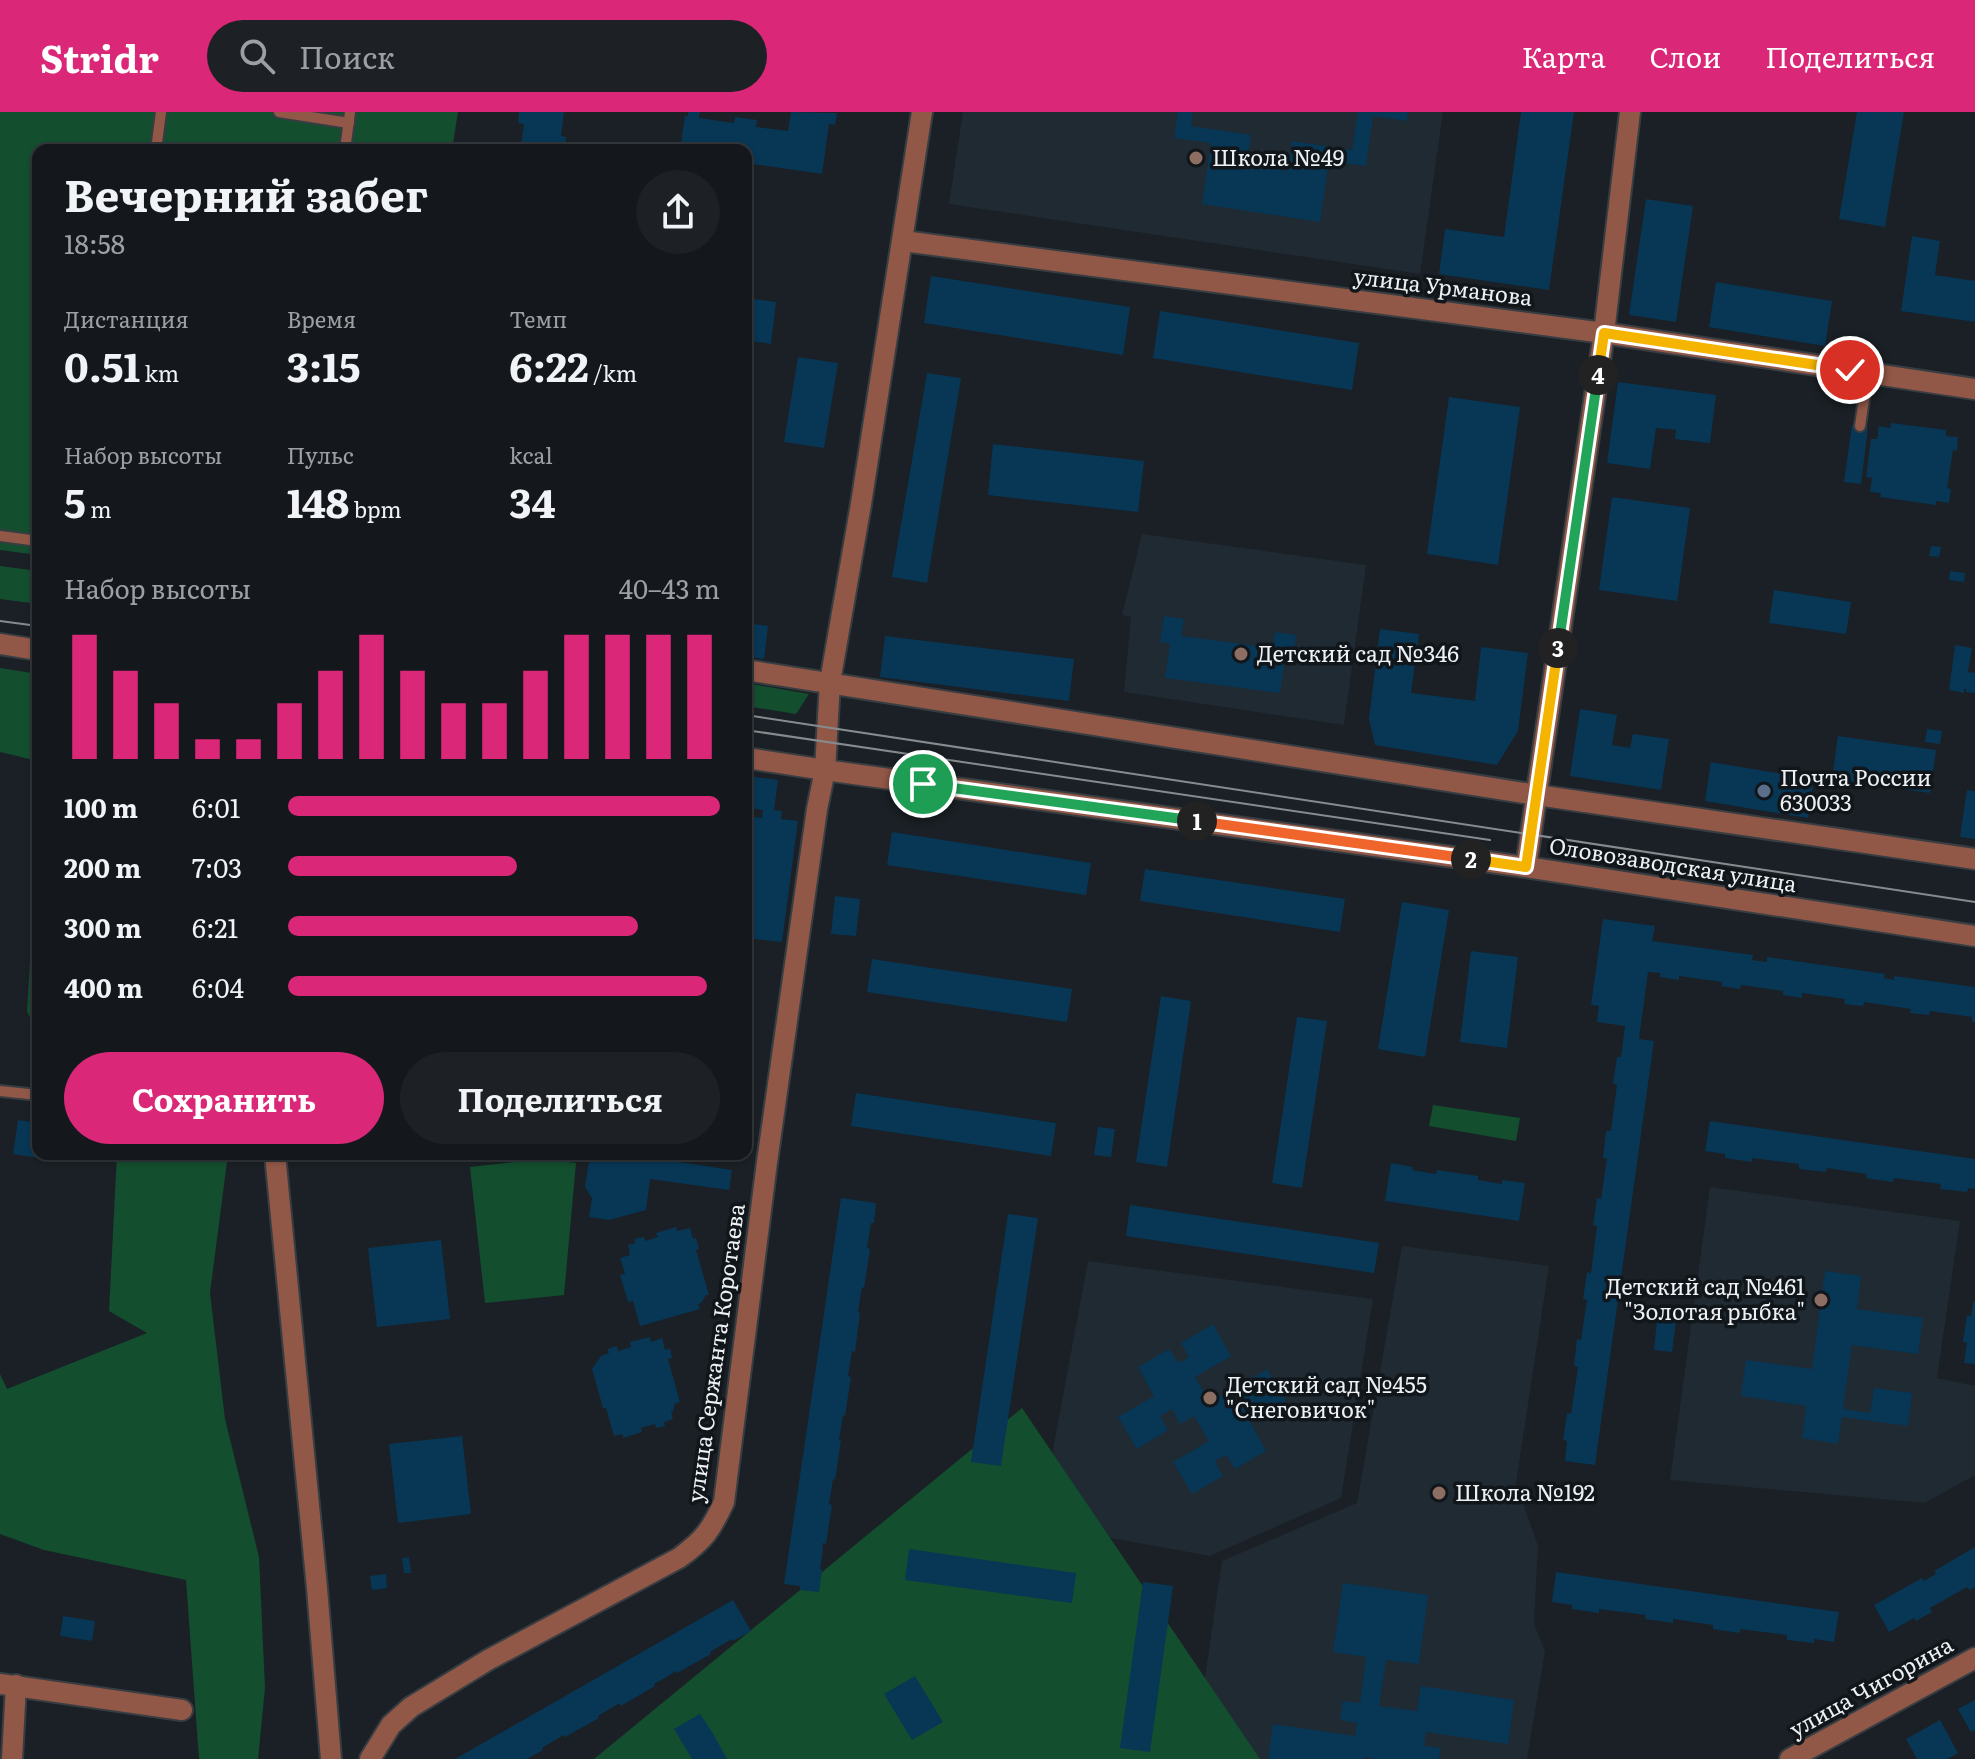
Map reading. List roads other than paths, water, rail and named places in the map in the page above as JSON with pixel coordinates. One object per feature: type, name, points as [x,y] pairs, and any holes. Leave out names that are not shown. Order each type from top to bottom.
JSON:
[{"type":"street","name":"улица Сержанта Коротаева","points":[[370,1759],[391,1725],[411,1707],[488,1660],[679,1558],[712,1528],[724,1502],[767,1162],[825,770],[830,682],[922,112]]},
{"type":"street","points":[[1526,867],[1604,333],[1630,112]]},
{"type":"street","name":"улица Урманова","points":[[903,241],[1604,333],[1975,389]]},
{"type":"street","points":[[0,644],[32,649]]},
{"type":"street","points":[[752,671],[1537,795],[1975,859]]},
{"type":"street","name":"Оловозаводская улица","points":[[752,759],[1526,867],[1975,936]]},
{"type":"street","points":[[276,1160],[331,1759]]},
{"type":"street","name":"улица Чигорина","points":[[1790,1759],[1975,1658]]},
{"type":"street","points":[[12,1759],[8,1684],[182,1710]]},
{"type":"lane","points":[[157,144],[161,112]]},
{"type":"lane","points":[[279,112],[349,118],[346,144]]},
{"type":"lane","points":[[1860,426],[1868,372]]},
{"type":"lane","points":[[0,536],[32,540]]},
{"type":"lane","points":[[0,1091],[32,1094]]},
{"type":"tram line","points":[[0,621],[32,625]]},
{"type":"tram line","points":[[752,716],[1975,902]]},
{"type":"tram line","points":[[752,731],[1490,840]]},
{"type":"place","name":"Школа №49","points":[[1196,158]]},
{"type":"place","name":"Детский сад №346","points":[[1241,654]]},
{"type":"place","name":"Почта России 630033","points":[[1764,791]]},
{"type":"place","name":"Детский сад №461 \"Золотая рыбка\"","points":[[1821,1300]]},
{"type":"place","name":"Детский сад №455 \"Снеговичок\"","points":[[1210,1398]]},
{"type":"place","name":"Школа №192","points":[[1439,1493]]}]
